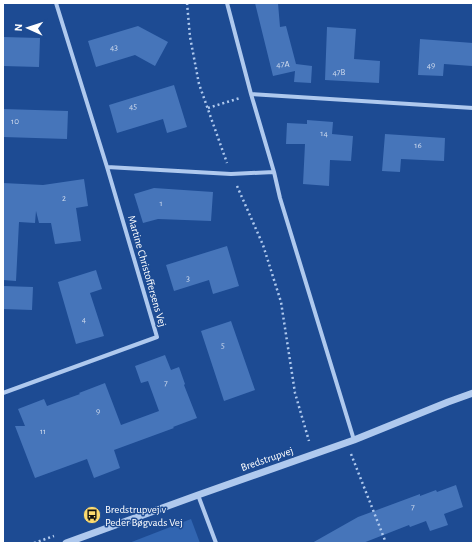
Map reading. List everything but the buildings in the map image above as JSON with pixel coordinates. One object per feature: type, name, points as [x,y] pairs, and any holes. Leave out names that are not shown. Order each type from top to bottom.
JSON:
[{"type":"street","name":"Martine Christoffersens Vej","points":[[3,393],[156,337],[107,167],[56,3]]},
{"type":"street","points":[[227,3],[280,198],[354,440]]},
{"type":"street","points":[[251,94],[473,108]]},
{"type":"street","points":[[107,167],[232,174],[274,172]]},
{"type":"street","name":"Bredstrupvej","points":[[66,543],[354,440],[473,393]]},
{"type":"street","points":[[198,495],[216,543]]},
{"type":"path","points":[[187,3],[190,37],[199,84],[232,174],[263,245],[280,302],[295,393],[313,454]]},
{"type":"path","points":[[208,108],[251,94]]},
{"type":"path","points":[[350,452],[386,543]]},
{"type":"shaded area","points":[[191,519],[200,543],[129,543]]},
{"type":"place","name":"Bredstrupvej v Peder Bøgvads Vej","points":[[92,515]]}]
